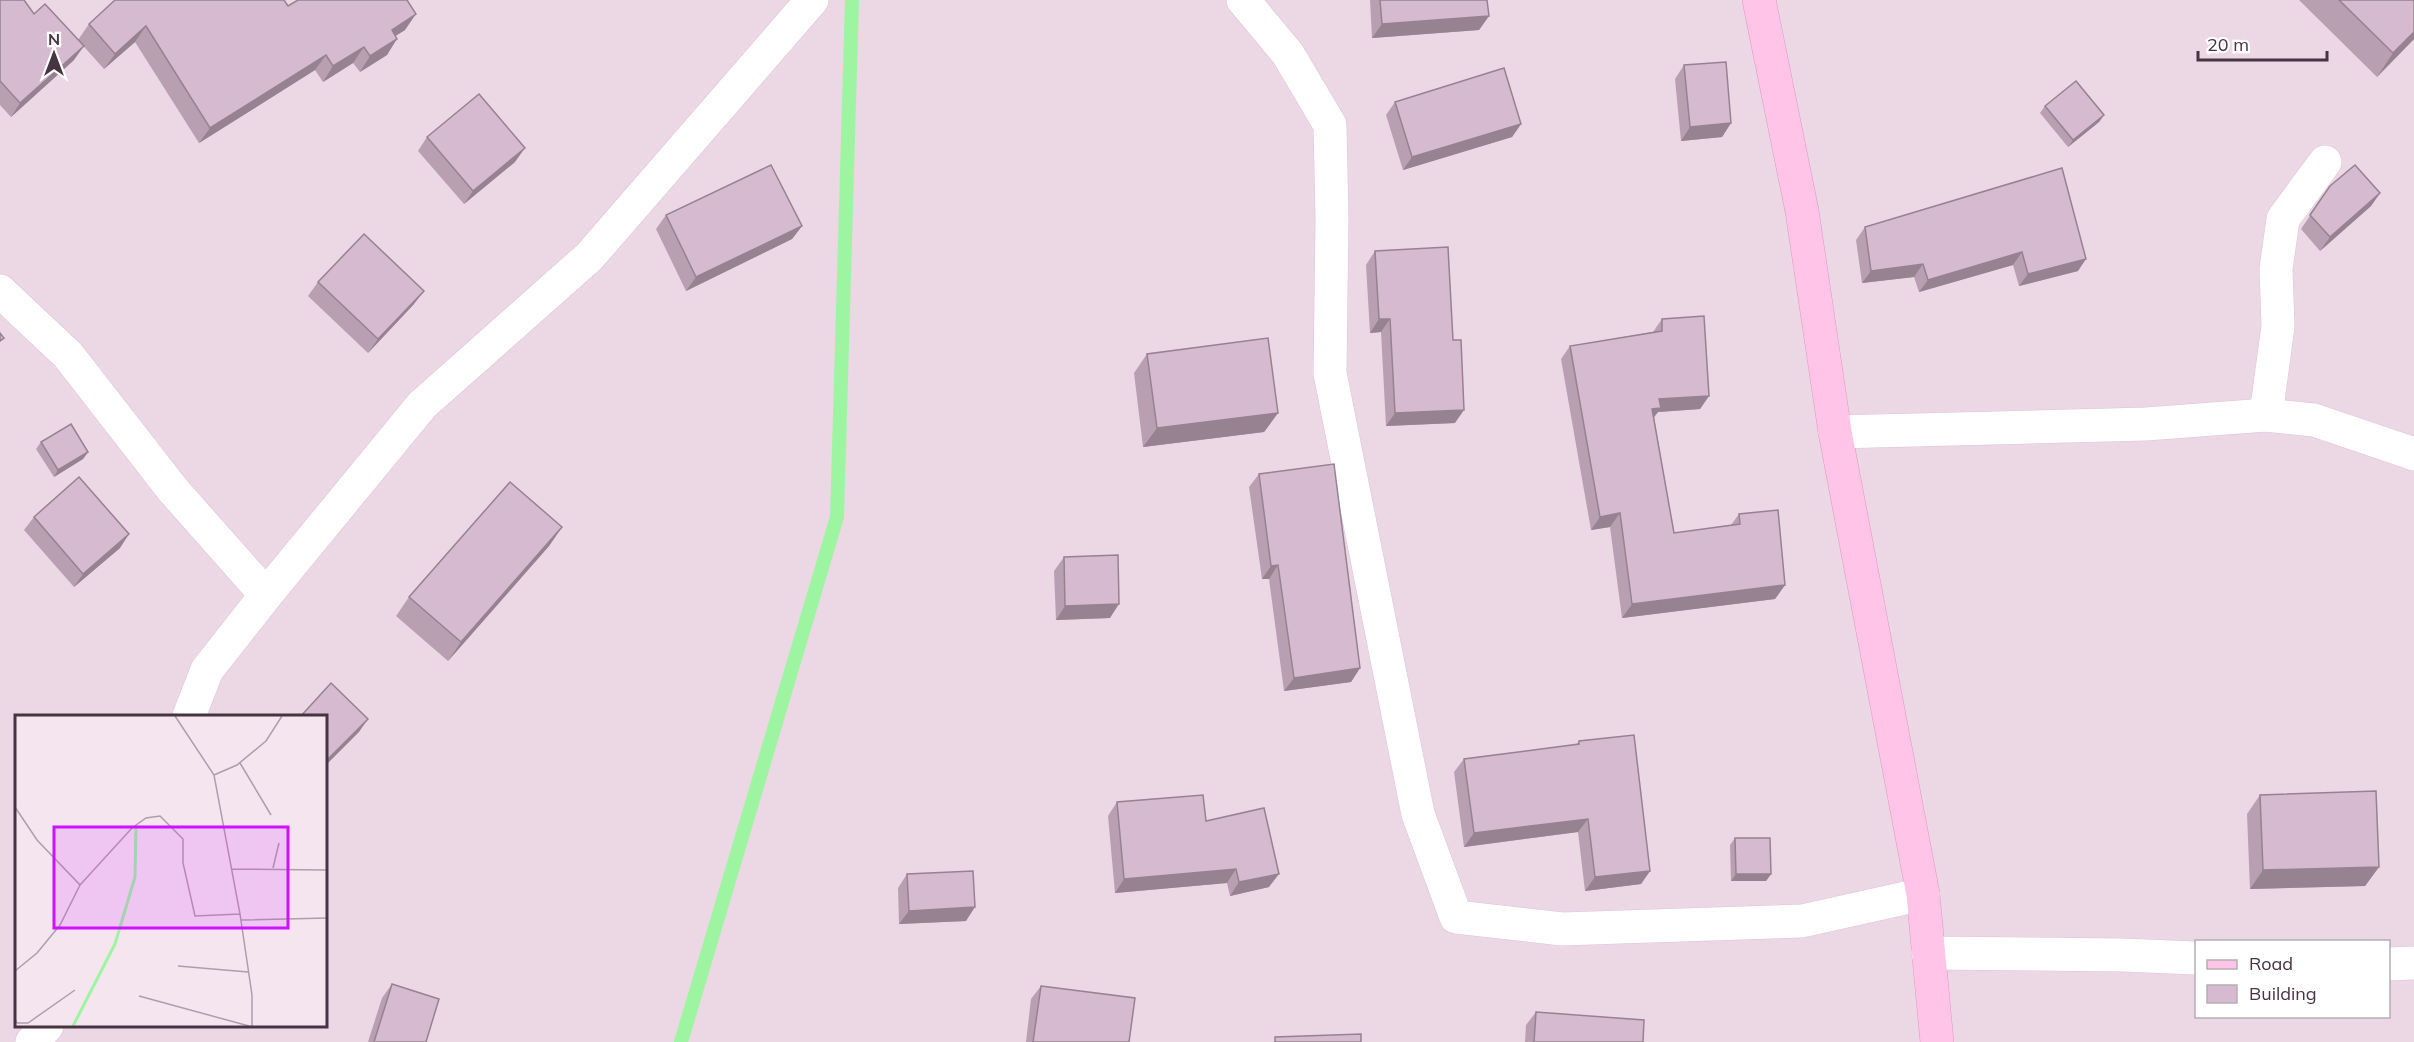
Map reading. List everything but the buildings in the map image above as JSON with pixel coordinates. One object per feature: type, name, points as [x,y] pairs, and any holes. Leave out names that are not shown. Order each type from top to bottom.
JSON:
[{"type":"street","points":[[190,715],[207,670],[422,405],[590,257],[807,3],[812,0]]},
{"type":"street","points":[[1243,0],[1288,54],[1330,124],[1332,219],[1330,373],[1418,814],[1456,917],[1562,928],[1802,921],[1923,894]]},
{"type":"street","points":[[1759,0],[1802,212],[1835,432],[1923,894],[1938,1042]]},
{"type":"street","points":[[2266,415],[2278,326],[2276,269],[2283,219],[2325,162]]},
{"type":"street","points":[[0,291],[68,356],[173,490],[266,595]]},
{"type":"street","points":[[1835,432],[2146,424],[2266,415],[2314,420],[2414,454]]},
{"type":"street","points":[[1928,953],[2195,958]]},
{"type":"street","points":[[2390,964],[2414,963]]},
{"type":"street","points":[[32,1042],[46,1027]]},
{"type":"shaded area","points":[[0,0],[2414,0],[2414,1042],[0,1042]]},
{"type":"waterway","points":[[681,1042],[837,517],[852,0]]}]
